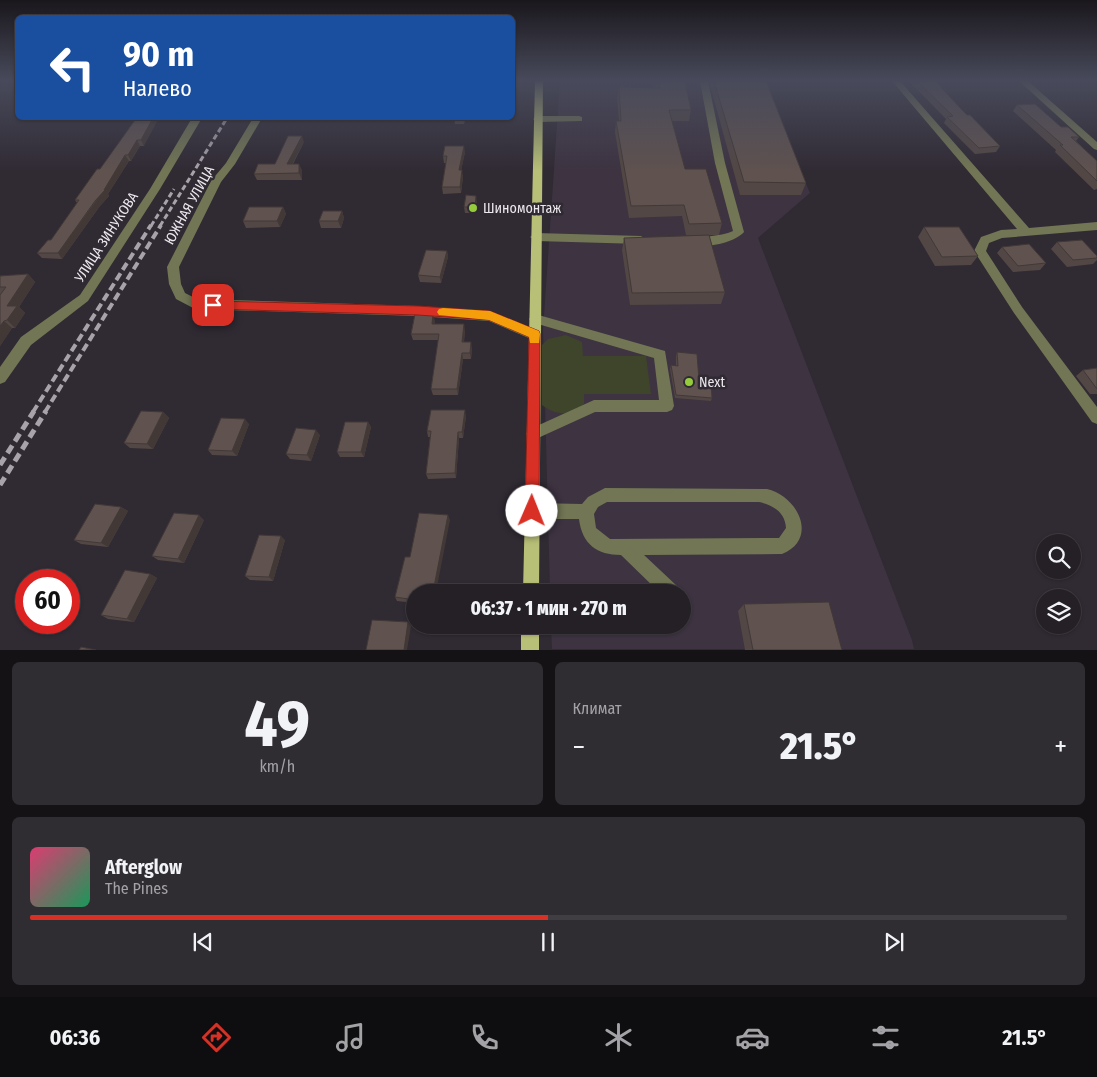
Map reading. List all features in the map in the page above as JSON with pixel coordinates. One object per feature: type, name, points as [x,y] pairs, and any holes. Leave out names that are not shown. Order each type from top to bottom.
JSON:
[{"type":"main road","points":[[531,584],[538,111]]},
{"type":"main road","points":[[530,634],[530,650]]},
{"type":"street","points":[[683,241],[713,242],[728,239],[739,232],[720,163],[710,111]]},
{"type":"street","points":[[923,111],[1026,232]]},
{"type":"street","points":[[1058,111],[1097,147]]},
{"type":"street","points":[[538,119],[579,119]]},
{"type":"street","name":"УЛИЦА ЗИНУКОВА","points":[[0,378],[26,341],[84,298],[155,189],[197,120]]},
{"type":"street","name":"ЮЖНАЯ УЛИЦА","points":[[256,120],[230,164],[216,181],[173,267],[175,284],[180,296],[194,304],[418,310],[490,316],[534,334]]},
{"type":"street","points":[[1097,226],[1001,234],[985,240],[980,251],[1018,310],[1097,418]]},
{"type":"street","points":[[536,236],[654,240]]},
{"type":"street","points":[[533,434],[594,406],[667,406],[660,355],[535,319]]},
{"type":"street","points":[[759,494],[774,498],[787,508],[794,524],[793,534],[789,541],[782,546],[608,547],[595,540],[587,528],[586,512],[593,502],[605,495],[759,494]]},
{"type":"street","points":[[532,511],[586,512]]},
{"type":"street","points":[[624,547],[662,584]]},
{"type":"shaded area","points":[[558,111],[776,111],[810,193],[758,238],[914,649],[552,649],[551,634],[691,634],[691,584],[550,584],[543,330]]},
{"type":"green space","points":[[566,335],[582,342],[583,356],[646,356],[651,394],[584,394],[584,404],[574,411],[558,413],[547,409],[542,405],[542,345],[548,339]]},
{"type":"building","points":[[620,111],[669,111],[685,169],[706,169],[722,223],[689,224],[684,205],[631,206],[616,121],[621,121]]},
{"type":"building","points":[[723,111],[778,111],[806,183],[744,182]]},
{"type":"building","points":[[948,111],[963,111],[970,115],[1000,146],[979,148],[947,117],[953,116]]},
{"type":"building","points":[[1024,111],[1043,111],[1061,127],[1068,127],[1079,137],[1071,137],[1097,161],[1097,181],[1060,145],[1063,145]]},
{"type":"building","points":[[135,120],[152,120],[141,140],[137,140],[128,155],[125,155],[105,190],[58,253],[37,253],[48,240],[51,240],[79,200],[75,200]]},
{"type":"building","points":[[288,136],[302,136],[287,164],[299,164],[299,173],[254,174],[258,164],[275,164]]},
{"type":"building","points":[[445,146],[464,146],[459,170],[462,170],[460,187],[442,187],[447,156],[443,156]]},
{"type":"building","points":[[466,195],[476,196],[475,207],[464,207]]},
{"type":"building","points":[[249,207],[283,207],[277,221],[243,221]]},
{"type":"building","points":[[323,211],[342,211],[338,221],[319,221]]},
{"type":"building","points":[[924,227],[959,227],[978,256],[942,257]]},
{"type":"building","points":[[709,235],[725,292],[632,293],[624,238]]},
{"type":"building","points":[[1082,240],[1097,258],[1073,260],[1057,242]]},
{"type":"building","points":[[1029,244],[1046,263],[1018,266],[1002,247]]},
{"type":"building","points":[[426,250],[447,251],[440,277],[418,275]]},
{"type":"building","points":[[28,274],[7,306],[17,306],[0,326],[0,295],[6,287],[0,287],[0,276]]},
{"type":"building","points":[[415,314],[433,314],[432,324],[464,324],[462,342],[471,342],[470,353],[462,353],[457,389],[431,389],[439,334],[411,334]]},
{"type":"building","points":[[677,352],[697,354],[699,380],[711,381],[712,398],[676,395],[671,365],[678,366]]},
{"type":"building","points":[[1097,368],[1097,389],[1083,370]]},
{"type":"building","points":[[431,410],[465,410],[462,432],[458,432],[455,473],[426,474],[431,431],[427,431]]},
{"type":"building","points":[[141,411],[163,412],[147,444],[124,443]]},
{"type":"building","points":[[221,418],[245,419],[232,451],[208,450]]},
{"type":"building","points":[[345,422],[368,422],[361,452],[337,452]]},
{"type":"building","points":[[296,428],[316,430],[307,455],[286,454]]},
{"type":"building","points":[[95,504],[121,507],[101,543],[74,540]]},
{"type":"building","points":[[174,513],[199,515],[178,559],[152,556]]},
{"type":"building","points":[[419,513],[448,515],[435,584],[406,584],[406,599],[395,597],[405,557],[410,557]]},
{"type":"building","points":[[259,535],[281,536],[269,577],[245,576]]},
{"type":"building","points":[[125,570],[150,574],[127,619],[101,615]]},
{"type":"building","points":[[829,602],[842,650],[753,650],[744,604]]},
{"type":"building","points":[[372,620],[406,622],[404,650],[366,650]]},
{"type":"building","points":[[81,647],[96,650],[79,650]]},
{"type":"railway","points":[[160,226],[226,120]]},
{"type":"railway","points":[[151,226],[174,189]]},
{"type":"railway","points":[[33,412],[151,225]]},
{"type":"railway","points":[[45,412],[161,225]]},
{"type":"railway","points":[[0,465],[34,411]]},
{"type":"railway","points":[[0,485],[46,411]]},
{"type":"slow traffic","points":[[443,312],[490,316],[534,334],[534,339]]},
{"type":"place","name":"Шиномонтаж","points":[[473,208]]},
{"type":"place","name":"Next","points":[[689,382]]},
{"type":"route","points":[[213,305],[418,310],[490,316],[534,334],[532,511]]}]
